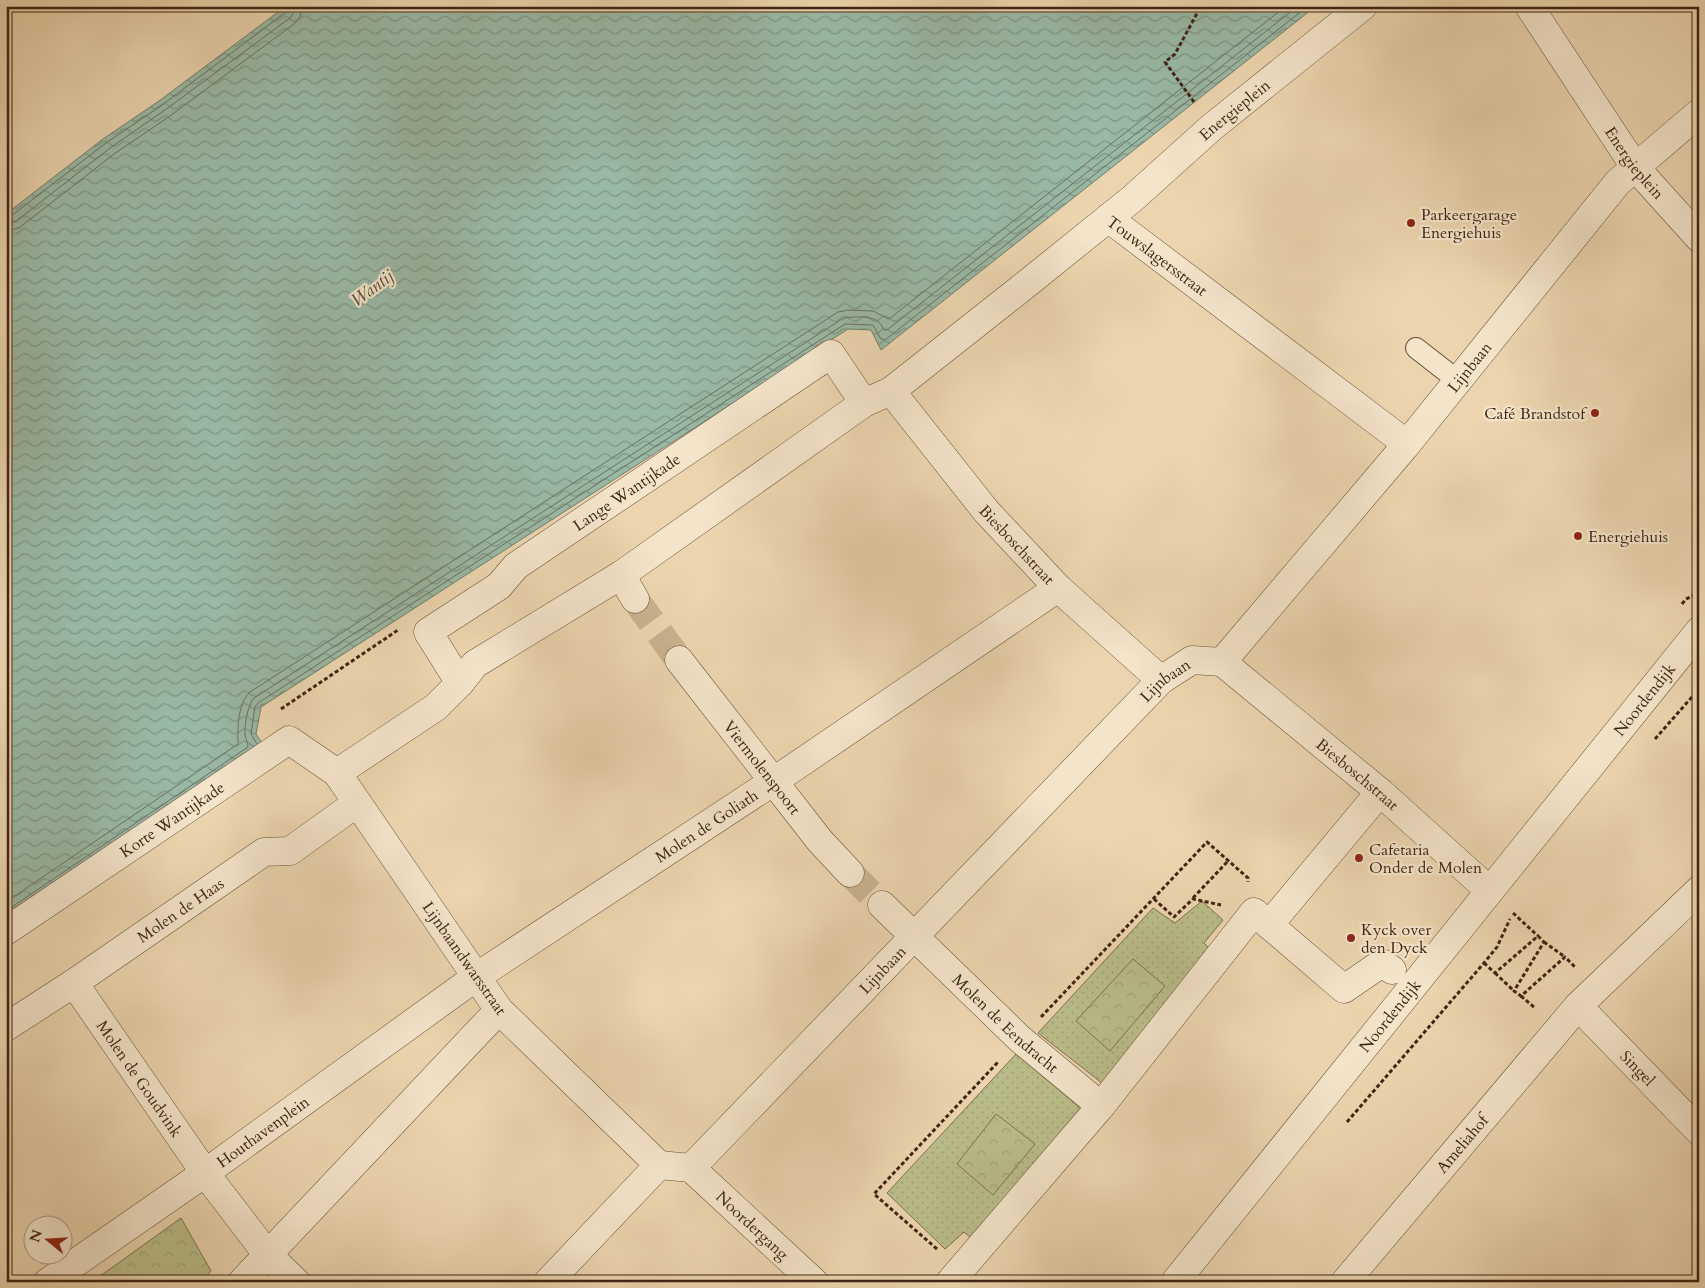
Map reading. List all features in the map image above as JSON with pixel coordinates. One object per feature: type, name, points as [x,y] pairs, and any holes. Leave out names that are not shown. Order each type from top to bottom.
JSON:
[{"type":"street","name":"Energieplein","points":[[1108,218],[1132,199],[1212,127],[1362,6]]},
{"type":"street","name":"Energieplein","points":[[1529,6],[1635,167],[1699,238]]},
{"type":"street","name":"Lijnbaan","points":[[691,1168],[1161,680],[1192,660],[1222,662],[1407,444],[1618,182],[1699,113]]},
{"type":"street","name":"Touwslagersstraat","points":[[891,391],[1108,218],[1407,444]]},
{"type":"street","name":"Lange Wantijkade","points":[[460,683],[428,632],[499,586],[516,566],[831,354],[864,403]]},
{"type":"street","points":[[337,773],[436,707],[460,683],[475,664],[621,575],[864,403],[891,391]]},
{"type":"street","name":"Biesboschstraat","points":[[891,391],[986,511],[1058,588],[1161,680]]},
{"type":"street","points":[[621,575],[635,599]]},
{"type":"street","name":"Molen de Goliath","points":[[476,977],[774,781],[1058,588]]},
{"type":"street","name":"Noordendijk","points":[[1175,1282],[1699,631]]},
{"type":"street","name":"Viermolenspoort","points":[[679,660],[820,841],[850,873]]},
{"type":"street","name":"Biesboschstraat","points":[[1222,662],[1380,792],[1490,891]]},
{"type":"street","name":"Korte Wantijkade","points":[[6,931],[290,740],[337,773]]},
{"type":"street","name":"Lijnbaandwarsstraat","points":[[337,773],[499,1010],[659,1164]]},
{"type":"street","points":[[955,1275],[1261,918],[1380,792]]},
{"type":"street","name":"Molen de Haas","points":[[6,1027],[74,983],[264,852],[290,851],[357,803]]},
{"type":"street","name":"Ameliahof","points":[[1345,1282],[1587,997],[1699,890]]},
{"type":"street","points":[[882,905],[914,936]]},
{"type":"street","points":[[1261,918],[1344,989],[1382,963],[1392,970]]},
{"type":"street","name":"Molen de Eendracht","points":[[914,936],[1020,1040],[1101,1106]]},
{"type":"street","name":"Houthavenplein","points":[[48,1282],[205,1173],[476,977]]},
{"type":"street","name":"Molen de Goudvink","points":[[74,983],[205,1173],[267,1254],[296,1282]]},
{"type":"street","name":"Singel","points":[[1587,997],[1699,1131]]},
{"type":"street","points":[[242,1282],[499,1010]]},
{"type":"street","points":[[548,1282],[659,1164],[691,1168]]},
{"type":"street","name":"Noordergang","points":[[691,1168],[814,1282]]},
{"type":"lane","points":[[1416,348],[1457,380]]},
{"type":"path","points":[[1201,6],[1175,54],[1164,62],[1212,127]]},
{"type":"path","points":[[955,1275],[874,1194],[1207,842],[1248,878],[1261,918]]},
{"type":"path","points":[[1154,899],[1174,917],[1228,861]]},
{"type":"path","points":[[1192,899],[1261,918]]},
{"type":"path","points":[[1513,913],[1544,942],[1564,957],[1587,997]]},
{"type":"path","points":[[1502,932],[1497,947],[1484,963],[1531,1005]]},
{"type":"path","points":[[1495,973],[1538,936]]},
{"type":"path","points":[[1514,991],[1544,942]]},
{"type":"path","points":[[1521,996],[1564,957]]},
{"type":"green space","points":[[1202,901],[1223,920],[1204,943],[1212,951],[1102,1083],[1038,1033],[1153,908],[1175,923]]},
{"type":"green space","points":[[1133,959],[1165,986],[1110,1051],[1076,1021]]},
{"type":"green space","points":[[1016,1054],[1083,1110],[974,1240],[964,1232],[945,1249],[887,1193]]},
{"type":"green space","points":[[996,1114],[1035,1144],[993,1195],[957,1164]]},
{"type":"green space","points":[[181,1218],[211,1271],[202,1282],[92,1282]]},
{"type":"water","name":"Wantij","points":[[286,6],[1316,6],[881,350],[871,330],[848,329],[261,707],[256,734],[266,749],[6,924],[6,214],[103,139],[159,101]]},
{"type":"tunnel","points":[[635,599],[679,660]]},
{"type":"tunnel","points":[[850,873],[882,905]]},
{"type":"place","name":"Parkeergarage Energiehuis","points":[[1411,223]]},
{"type":"place","name":"Café Brandstof","points":[[1595,413]]},
{"type":"place","name":"Energiehuis","points":[[1578,536]]},
{"type":"place","name":"Cafetaria Onder de Molen","points":[[1359,858]]},
{"type":"place","name":"Kyck over den Dyck","points":[[1351,938]]}]
